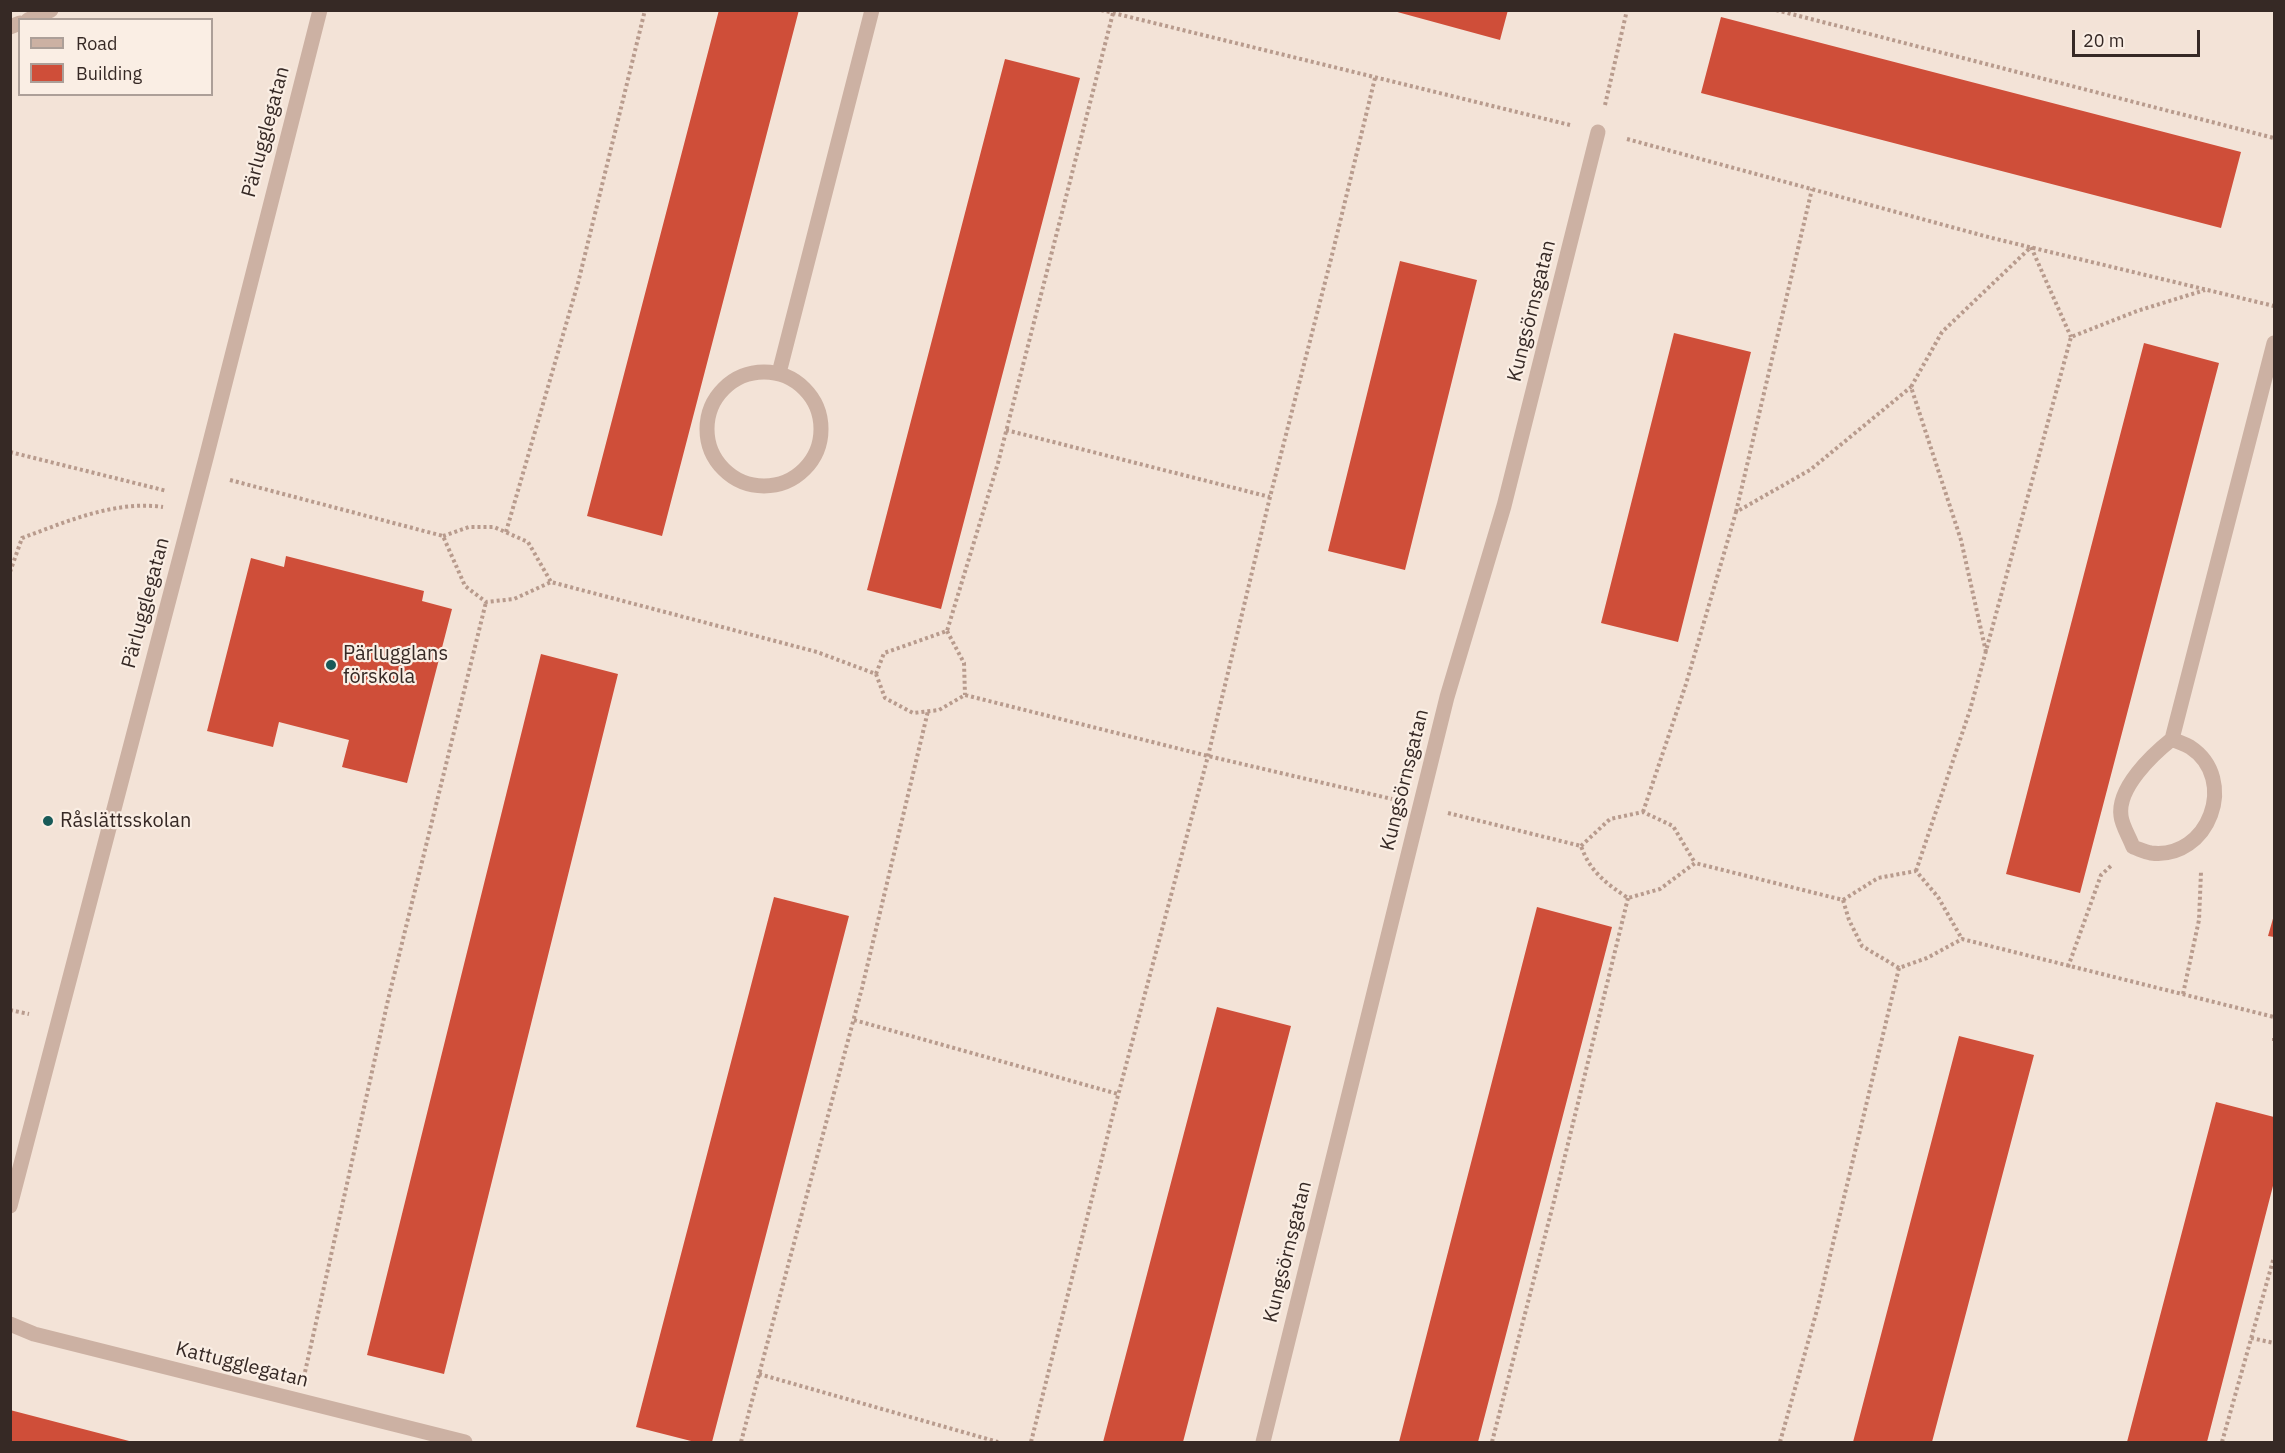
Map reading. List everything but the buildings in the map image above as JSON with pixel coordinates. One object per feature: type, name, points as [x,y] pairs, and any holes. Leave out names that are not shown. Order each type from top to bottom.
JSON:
[{"type":"street","points":[[33,18],[51,10]]},
{"type":"street","name":"Pärlugglegatan","points":[[10,1206],[202,473],[320,10]]},
{"type":"street","points":[[779,373],[872,10]]},
{"type":"street","name":"Kungsörnsgatan","points":[[1263,1443],[1447,698],[1504,506],[1599,132]]},
{"type":"street","points":[[2172,739],[2190,747],[2204,760],[2213,777],[2215,796],[2212,815],[2202,832],[2188,844],[2171,851],[2151,853],[2133,847],[2121,818],[2127,791],[2152,755],[2172,739],[2274,343]]},
{"type":"street","points":[[760,371],[779,373],[796,381],[810,394],[819,411],[822,430],[819,449],[809,465],[794,477],[777,485],[758,486],[740,481],[724,470],[712,455],[707,437],[707,418],[714,400],[725,386],[741,376],[760,371]]},
{"type":"street","name":"Kattugglegatan","points":[[10,1324],[34,1334],[465,1443]]},
{"type":"path","points":[[506,532],[578,283],[645,10]]},
{"type":"path","points":[[1101,10],[1599,132],[2031,247],[2274,306]]},
{"type":"path","points":[[1599,132],[1627,10]]},
{"type":"path","points":[[1776,10],[2274,138]]},
{"type":"path","points":[[965,695],[964,663],[947,631],[1006,430],[1113,13]]},
{"type":"path","points":[[1031,1443],[1118,1094],[1208,756],[1375,78]]},
{"type":"path","points":[[1643,812],[1686,684],[1736,512],[1812,189]]},
{"type":"path","points":[[1916,871],[1970,710],[2071,337],[2031,247]]},
{"type":"path","points":[[1736,512],[1810,470],[1911,387],[1942,332],[2031,247]]},
{"type":"path","points":[[2071,337],[2137,311],[2205,290]]},
{"type":"path","points":[[1911,387],[1961,540],[1986,653]]},
{"type":"path","points":[[1006,430],[1270,497]]},
{"type":"path","points":[[10,452],[195,498]]},
{"type":"path","points":[[202,473],[443,536],[469,527],[494,527],[528,542],[551,582]]},
{"type":"path","points":[[10,572],[22,538],[78,517],[127,507],[160,507],[191,515]]},
{"type":"path","points":[[443,536],[465,586],[486,602],[514,599],[551,582],[817,652],[876,674]]},
{"type":"path","points":[[298,1401],[388,1000],[486,602]]},
{"type":"path","points":[[947,631],[884,652],[876,674],[885,698],[913,713],[939,710],[965,695],[1581,846]]},
{"type":"path","points":[[741,1443],[854,1020],[928,711]]},
{"type":"path","points":[[1581,846],[1610,819],[1643,812],[1673,826],[1695,863],[1843,900],[1878,878],[1916,871]]},
{"type":"path","points":[[2183,995],[2199,920],[2202,875],[2188,844]]},
{"type":"path","points":[[1581,846],[1586,862],[1603,882],[1628,898],[1660,889],[1695,863]]},
{"type":"path","points":[[2068,967],[2101,875],[2133,847]]},
{"type":"path","points":[[1916,871],[1938,897],[1962,939]]},
{"type":"path","points":[[1492,1443],[1628,898]]},
{"type":"path","points":[[1843,900],[1849,920],[1862,946],[1899,968]]},
{"type":"path","points":[[1899,968],[1927,958],[1962,939],[2274,1017]]},
{"type":"path","points":[[1780,1443],[1817,1310],[1899,968]]},
{"type":"path","points":[[854,1020],[1118,1094]]},
{"type":"path","points":[[2222,1443],[2274,1257]]},
{"type":"path","points":[[2251,1338],[2274,1343]]},
{"type":"path","points":[[759,1374],[998,1443]]},
{"type":"place","name":"Pärlugglans förskola","points":[[331,665]]},
{"type":"place","name":"Råslättsskolan","points":[[48,821]]}]
